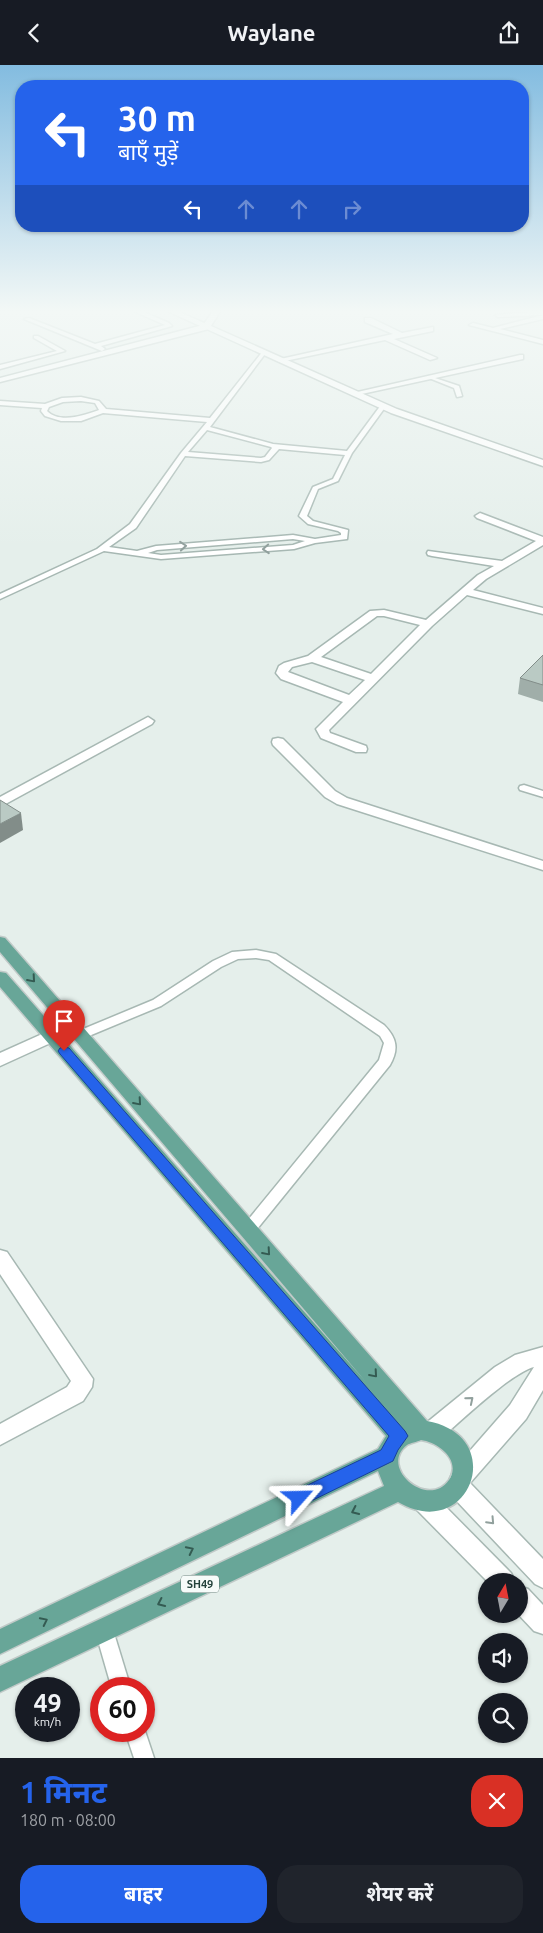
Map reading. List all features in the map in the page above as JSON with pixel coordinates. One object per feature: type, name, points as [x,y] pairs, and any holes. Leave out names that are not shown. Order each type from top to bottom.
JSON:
[{"type":"main road","points":[[0,942],[248,1229],[427,1431]]},
{"type":"main road","points":[[0,977],[400,1436]]},
{"type":"main road","points":[[410,1431],[427,1431],[446,1437],[460,1454],[463,1465],[460,1481],[449,1495],[437,1500],[424,1501],[411,1497],[399,1490],[391,1480],[387,1468],[387,1456],[391,1445],[400,1436],[410,1431]]},
{"type":"main road","points":[[0,1642],[387,1456]]},
{"type":"main road","name":"SH49","points":[[0,1679],[399,1490]]},
{"type":"street","points":[[348,389],[383,406],[543,463]]},
{"type":"street","points":[[357,393],[375,389]]},
{"type":"street","points":[[480,516],[543,540]]},
{"type":"street","points":[[361,749],[322,732],[322,729],[428,624],[465,591],[482,577],[543,540]]},
{"type":"street","points":[[432,553],[503,564]]},
{"type":"street","points":[[468,559],[482,577]]},
{"type":"street","points":[[465,591],[543,611]]},
{"type":"street","points":[[350,701],[285,676],[282,673],[283,669],[288,665],[312,658],[374,613],[384,613],[428,624]]},
{"type":"street","points":[[312,658],[373,679]]},
{"type":"street","points":[[0,803],[148,721]]},
{"type":"street","points":[[278,742],[330,793],[342,801],[543,866]]},
{"type":"street","points":[[0,1060],[51,1037]]},
{"type":"street","points":[[0,1258],[82,1379],[81,1387],[75,1394],[0,1435]]},
{"type":"street","points":[[427,1431],[522,1361],[543,1356]]},
{"type":"street","points":[[543,1371],[518,1412],[460,1481],[543,1576]]},
{"type":"street","points":[[424,1501],[495,1573]]},
{"type":"street","points":[[528,1606],[543,1622]]},
{"type":"lane","points":[[0,597],[104,549],[133,526],[183,454],[206,428],[236,389]]},
{"type":"lane","points":[[457,389],[459,396]]},
{"type":"lane","points":[[0,403],[46,406],[62,400],[81,399],[97,402],[103,408],[102,411]]},
{"type":"lane","points":[[46,406],[44,411],[47,415],[61,419],[81,419],[102,411],[212,420]]},
{"type":"lane","points":[[104,549],[161,557],[294,547],[314,541],[341,538],[346,535],[339,529],[307,521],[303,516],[315,488],[336,480],[349,453],[383,406]]},
{"type":"lane","points":[[206,428],[277,446],[349,453]]},
{"type":"lane","points":[[183,454],[261,460],[267,459],[277,446]]},
{"type":"lane","points":[[524,788],[543,794]]},
{"type":"lane","points":[[80,1035],[157,1003],[217,964],[236,955],[256,954],[272,957],[380,1028],[389,1038],[390,1049],[385,1062],[248,1229]]},
{"type":"lane","points":[[104,1630],[118,1677]]},
{"type":"lane","points":[[139,1742],[144,1758]]},
{"type":"building","points":[[543,655],[543,685],[520,678]]},
{"type":"building","points":[[0,800],[21,813],[0,824]]},
{"type":"route","points":[[64,1051],[400,1436],[391,1445],[387,1456],[299,1498]]}]
